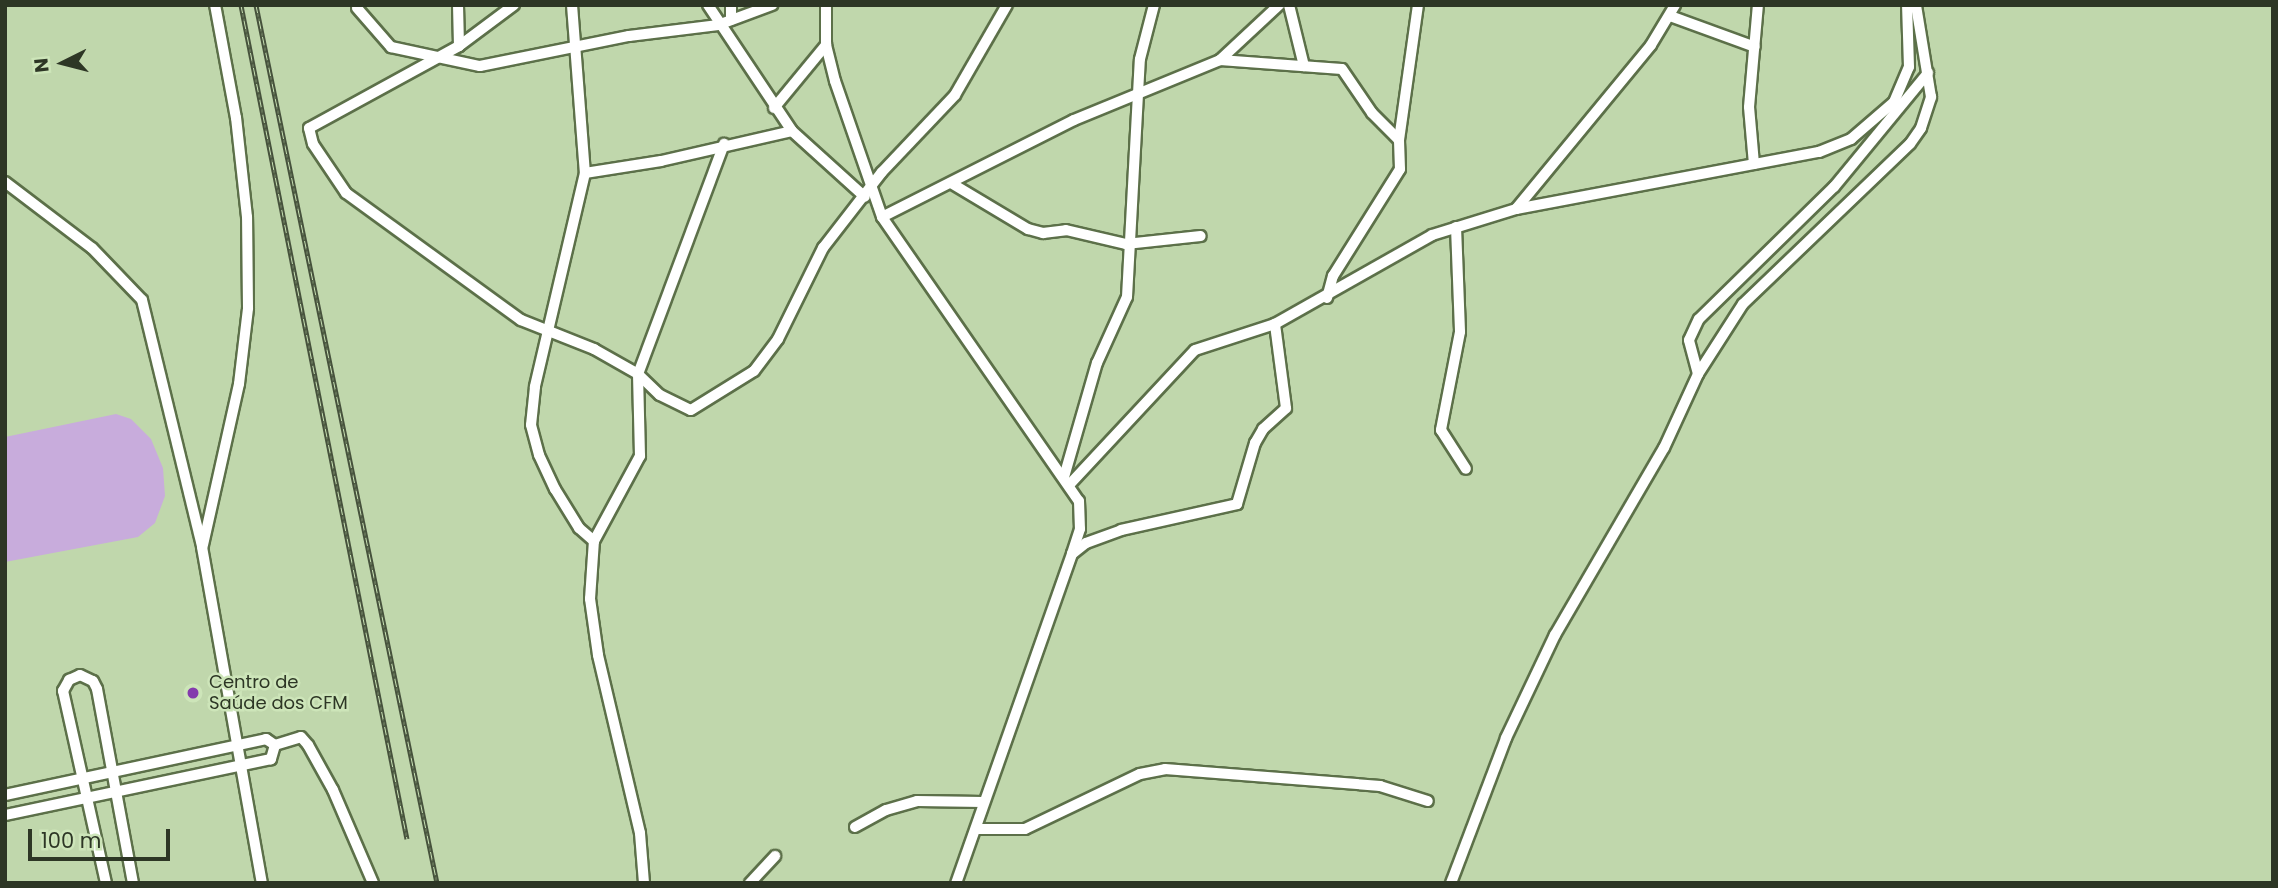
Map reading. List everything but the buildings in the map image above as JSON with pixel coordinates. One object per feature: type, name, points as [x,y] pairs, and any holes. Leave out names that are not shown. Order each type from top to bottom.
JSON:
[{"type":"street","points":[[202,547],[239,384],[248,308],[247,217],[236,118],[215,5]]},
{"type":"street","points":[[458,5],[459,46]]},
{"type":"street","points":[[514,5],[459,46],[436,56],[309,128],[313,144],[327,171],[346,193],[521,320],[549,334],[594,349],[638,374],[660,396],[691,410],[754,371],[778,339],[823,248],[867,193],[955,95],[1007,5]]},
{"type":"street","points":[[572,5],[585,173],[535,387],[531,425],[538,455],[555,489],[579,528],[594,541]]},
{"type":"street","points":[[708,5],[718,25],[792,131],[867,193],[999,392],[1067,480],[1079,501],[1080,529],[1072,554],[956,883]]},
{"type":"street","points":[[731,5],[731,20]]},
{"type":"street","points":[[358,8],[391,47],[480,66],[497,65],[575,47],[718,25],[772,5]]},
{"type":"street","points":[[826,5],[826,45],[855,129],[867,193]]},
{"type":"street","points":[[1067,480],[1097,363],[1127,297],[1126,244],[1136,98],[1140,59],[1154,5]]},
{"type":"street","points":[[882,216],[1074,120],[1136,98],[1220,60],[1279,5]]},
{"type":"street","points":[[1289,5],[1304,66]]},
{"type":"street","points":[[1327,298],[1333,276],[1398,177],[1399,140],[1419,5]]},
{"type":"street","points":[[1754,164],[1749,107],[1758,5]]},
{"type":"street","points":[[1067,480],[1195,350],[1275,324],[1327,298],[1410,244],[1516,209],[1819,152],[1851,139],[1894,102],[1909,67],[1908,5]]},
{"type":"street","points":[[1451,883],[1506,738],[1555,635],[1664,448],[1698,374],[1744,304],[1916,137],[1931,97],[1916,5]]},
{"type":"street","points":[[1516,209],[1673,11],[1755,47]]},
{"type":"street","points":[[774,108],[826,45]]},
{"type":"street","points":[[1220,60],[1342,69],[1372,113],[1399,140]]},
{"type":"street","points":[[1698,374],[1689,340],[1699,319],[1834,187],[1928,73]]},
{"type":"street","points":[[585,173],[661,161],[723,144],[792,131]]},
{"type":"street","points":[[645,883],[640,833],[598,655],[590,599],[594,541],[640,456],[638,374],[723,144]]},
{"type":"street","points":[[5,182],[92,248],[142,300],[202,547],[262,883]]},
{"type":"street","points":[[951,183],[1028,229],[1066,230],[1126,244],[1201,236]]},
{"type":"street","points":[[1456,227],[1460,332],[1441,430],[1466,469]]},
{"type":"street","points":[[1072,554],[1086,543],[1121,530],[1237,504],[1255,443],[1263,429],[1286,408],[1275,324]]},
{"type":"street","points":[[106,883],[64,691],[69,680],[80,675],[93,681],[97,690],[133,883]]},
{"type":"street","points":[[275,745],[301,737],[307,745],[333,790],[373,883]]},
{"type":"street","points":[[5,795],[236,745],[269,739],[275,745]]},
{"type":"street","points":[[5,815],[271,759],[275,745]]},
{"type":"street","points":[[976,829],[1025,829],[1140,774],[1165,769],[1380,786],[1428,801]]},
{"type":"street","points":[[855,827],[886,810],[917,801],[983,802]]},
{"type":"street","points":[[750,883],[775,856]]},
{"type":"shaded area","points":[[116,414],[131,419],[151,439],[163,468],[165,496],[155,523],[138,537],[5,562],[5,437]]},
{"type":"railway","points":[[241,5],[407,839]]},
{"type":"railway","points":[[256,5],[437,883]]},
{"type":"place","name":"Centro de Saúde dos CFM","points":[[193,693]]}]
